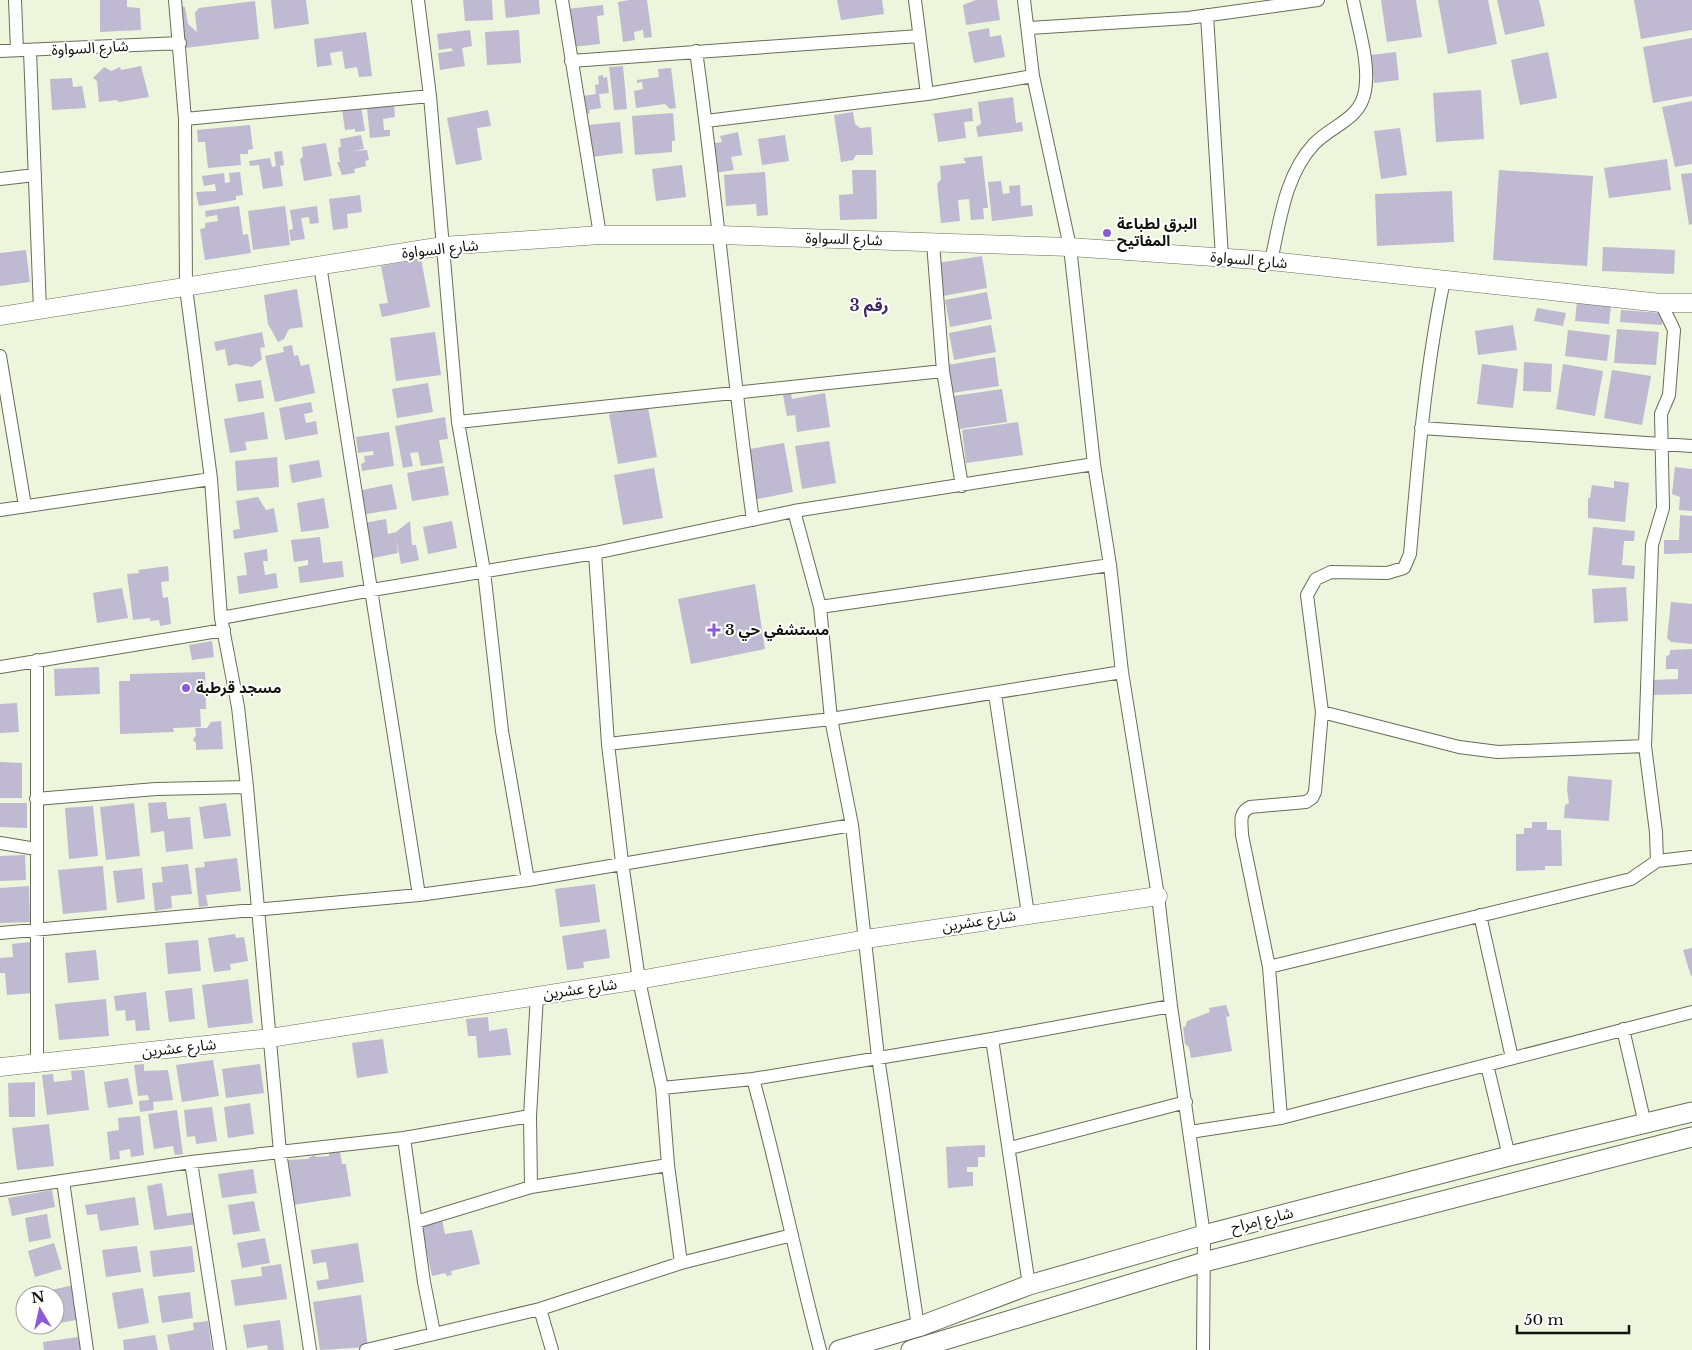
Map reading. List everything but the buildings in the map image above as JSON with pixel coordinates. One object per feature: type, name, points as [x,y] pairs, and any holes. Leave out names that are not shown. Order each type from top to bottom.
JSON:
[{"type":"main road","name":"شارع إمراح","points":[[839,1350],[918,1327],[1029,1285],[1204,1234],[1509,1156],[1692,1112]]},
{"type":"main road","name":"شارع إمراح","points":[[912,1350],[1204,1262],[1692,1137]]},
{"type":"street","points":[[15,0],[24,51],[35,175],[40,310]]},
{"type":"street","points":[[175,0],[185,119],[186,288],[211,479],[223,624],[238,707],[247,787],[280,1152],[310,1350]]},
{"type":"street","points":[[418,0],[430,96],[458,422],[484,572],[502,731],[528,880]]},
{"type":"street","points":[[562,0],[600,236]]},
{"type":"street","points":[[915,0],[927,94]]},
{"type":"street","points":[[1024,0],[1029,28],[1033,76],[1070,247],[1094,464],[1110,565],[1122,672],[1158,896],[1171,1006],[1204,1234],[1203,1350]]},
{"type":"street","points":[[1029,28],[1207,15],[1318,0]]},
{"type":"street","points":[[1271,261],[1285,196],[1297,169],[1314,144],[1357,112],[1365,91],[1364,61],[1353,0]]},
{"type":"street","points":[[1207,15],[1222,257]]},
{"type":"street","points":[[571,61],[919,36]]},
{"type":"street","name":"شارع السواوة","points":[[0,51],[180,44]]},
{"type":"street","points":[[696,51],[720,235],[735,393],[753,520]]},
{"type":"street","points":[[706,121],[927,94],[1033,76]]},
{"type":"street","points":[[185,119],[430,96]]},
{"type":"street","points":[[0,179],[35,175]]},
{"type":"street","name":"شارع السواوة","points":[[0,316],[443,246],[600,236],[720,235],[1070,247],[1222,257],[1661,303],[1692,303]]},
{"type":"street","points":[[933,243],[943,371],[962,486]]},
{"type":"street","points":[[320,265],[419,895]]},
{"type":"street","points":[[1281,1118],[1269,967],[1244,842],[1241,814],[1250,807],[1306,802],[1316,792],[1322,712],[1307,595],[1316,579],[1331,572],[1387,573],[1404,568],[1410,554],[1421,428],[1432,337],[1444,280]]},
{"type":"street","points":[[1657,861],[1656,832],[1645,746],[1652,545],[1664,508],[1661,414],[1669,396],[1674,330],[1661,303]]},
{"type":"street","points":[[0,356],[25,506]]},
{"type":"street","points":[[458,422],[943,371]]},
{"type":"street","points":[[1421,428],[1692,446]]},
{"type":"street","points":[[0,666],[223,624],[372,590],[595,554],[794,511],[1094,464]]},
{"type":"street","points":[[0,510],[211,479]]},
{"type":"street","points":[[794,511],[820,607],[831,719],[852,825],[878,1057],[918,1327]]},
{"type":"street","points":[[595,554],[608,744],[622,862],[639,980],[662,1088],[668,1165],[682,1263]]},
{"type":"street","points":[[820,607],[1110,565]]},
{"type":"street","points":[[36,660],[38,1063]]},
{"type":"street","points":[[608,744],[831,719],[1122,672]]},
{"type":"street","points":[[995,694],[1028,914]]},
{"type":"street","points":[[1322,712],[1459,747],[1498,752],[1645,746]]},
{"type":"street","points":[[36,799],[156,789],[247,787]]},
{"type":"street","points":[[0,933],[419,895],[528,880],[622,862],[852,825]]},
{"type":"street","points":[[0,844],[36,849]]},
{"type":"street","points":[[1269,967],[1631,879],[1657,861],[1692,857]]},
{"type":"street","name":"شارع عشرين","points":[[0,1067],[270,1038],[639,980],[866,939],[1158,896]]},
{"type":"street","points":[[1480,916],[1512,1058]]},
{"type":"street","points":[[531,1187],[530,1116],[537,995]]},
{"type":"street","points":[[662,1088],[753,1079],[992,1039],[1171,1006]]},
{"type":"street","points":[[1190,1132],[1281,1118],[1692,1012]]},
{"type":"street","points":[[1623,1029],[1645,1124]]},
{"type":"street","points":[[992,1039],[1010,1148],[1029,1285]]},
{"type":"street","points":[[1487,1064],[1509,1156]]},
{"type":"street","points":[[753,1079],[774,1155],[820,1350]]},
{"type":"street","points":[[1010,1148],[1186,1102]]},
{"type":"street","points":[[0,1190],[191,1162],[404,1138],[530,1116]]},
{"type":"street","points":[[404,1138],[434,1334]]},
{"type":"street","points":[[191,1162],[220,1350]]},
{"type":"street","points":[[416,1222],[531,1187],[668,1165]]},
{"type":"street","points":[[63,1181],[87,1350]]},
{"type":"street","points":[[366,1350],[540,1309],[682,1263],[792,1235]]},
{"type":"street","points":[[540,1309],[552,1350]]},
{"type":"place","name":"البرق لطباعة المفاتيح","points":[[1107,233]]},
{"type":"place","name":"مستشفي حي 3","points":[[714,630]]},
{"type":"place","name":"مسجد قرطبة","points":[[186,688]]},
{"type":"district","name":"رقم 3","points":[[869,305]]}]
